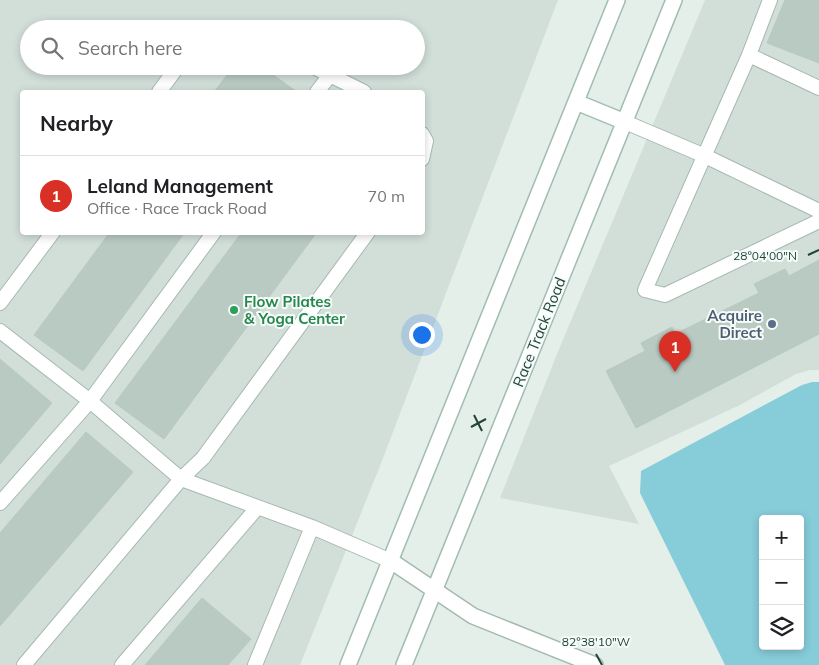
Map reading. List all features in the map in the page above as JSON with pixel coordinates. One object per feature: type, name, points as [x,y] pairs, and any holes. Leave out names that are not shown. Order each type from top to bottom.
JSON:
[{"type":"main road","points":[[348,665],[618,0]]},
{"type":"main road","name":"Race Track Road","points":[[404,665],[674,0]]},
{"type":"main road","points":[[576,102],[625,122]]},
{"type":"main road","points":[[391,561],[473,616],[596,665]]},
{"type":"lane","points":[[770,0],[749,55],[645,290],[665,295],[819,221]]},
{"type":"lane","points":[[749,55],[819,88]]},
{"type":"lane","points":[[160,90],[171,75]]},
{"type":"lane","points":[[319,90],[330,75],[360,90]]},
{"type":"lane","points":[[625,122],[705,156],[819,211]]},
{"type":"lane","points":[[0,303],[51,235]]},
{"type":"lane","points":[[0,503],[90,401],[212,235]]},
{"type":"lane","points":[[24,665],[181,479],[203,458],[366,235]]},
{"type":"lane","points":[[0,331],[90,401],[181,479],[312,527],[391,561]]},
{"type":"lane","points":[[122,665],[257,508]]},
{"type":"lane","points":[[255,665],[312,527]]},
{"type":"shaded area","points":[[0,0],[558,0],[380,466],[300,665],[0,665]]},
{"type":"shaded area","points":[[705,0],[819,0],[819,370],[810,370],[796,374],[740,405],[609,466],[639,524],[500,498],[557,354]]},
{"type":"water","points":[[819,382],[819,665],[725,665],[640,493],[641,471],[802,385]]},
{"type":"building","points":[[785,0],[819,0],[819,63],[767,43]]},
{"type":"building","points":[[227,75],[273,75],[294,90],[216,90]]},
{"type":"building","points":[[108,235],[183,235],[83,371],[34,335]]},
{"type":"building","points":[[240,235],[315,235],[164,439],[115,403]]},
{"type":"building","points":[[819,260],[819,334],[636,428],[606,371],[645,351],[641,343],[672,327],[675,334],[759,293],[754,284],[785,269],[789,276]]},
{"type":"building","points":[[0,359],[52,403],[0,464]]},
{"type":"building","points":[[86,432],[133,472],[0,626],[0,533]]},
{"type":"building","points":[[202,598],[251,639],[228,665],[145,665]]},
{"type":"place","name":"Flow Pilates & Yoga Center","points":[[234,310]]},
{"type":"place","name":"Acquire Direct","points":[[772,324]]},
{"type":"place","name":"Leland Management","points":[[675,372]]}]
